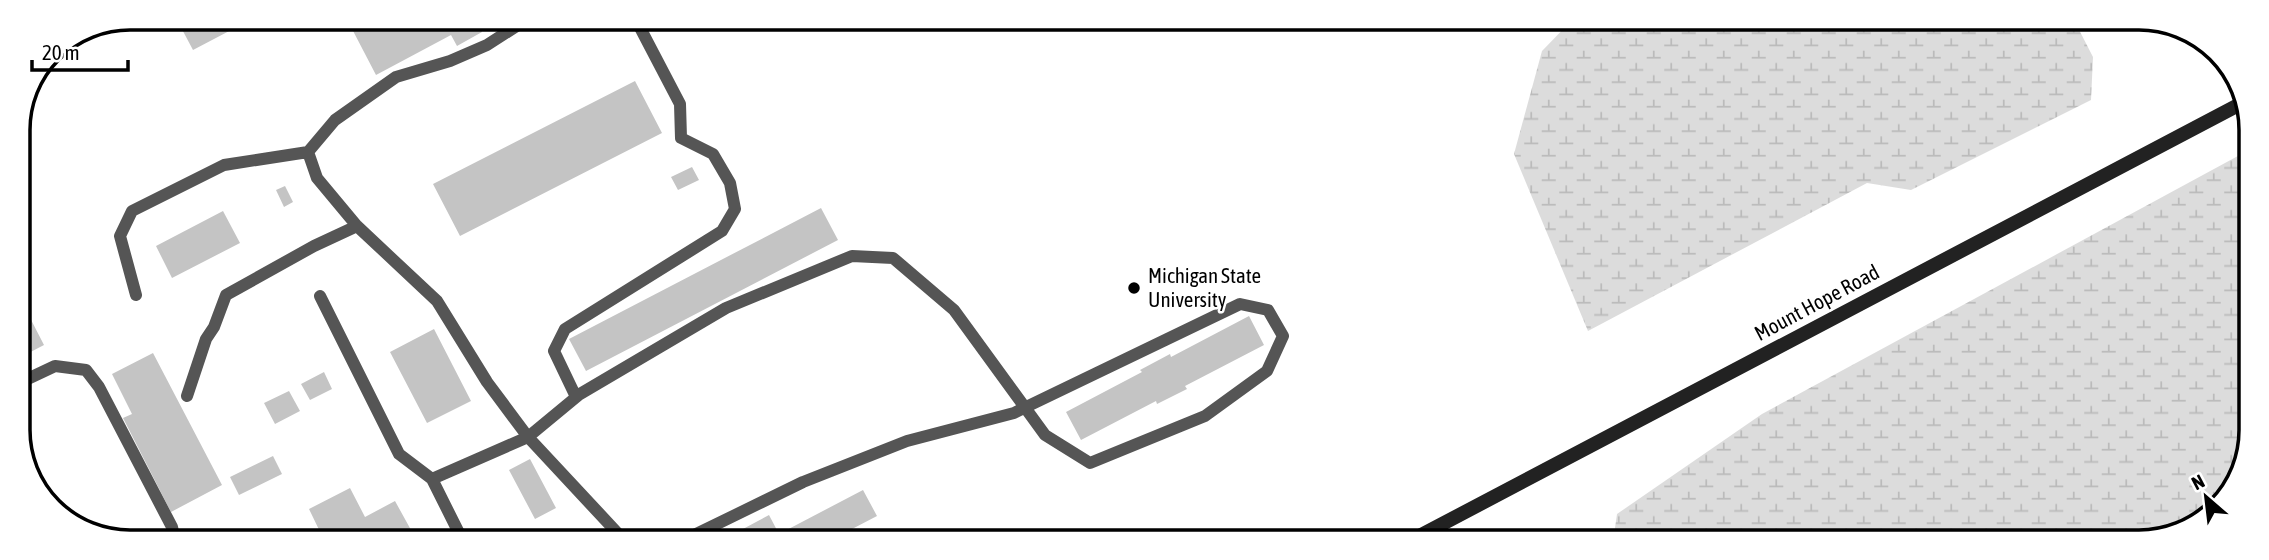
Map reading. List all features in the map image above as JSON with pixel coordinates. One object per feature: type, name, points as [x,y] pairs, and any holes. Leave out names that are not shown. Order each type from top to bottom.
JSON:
[{"type":"street","name":"Mount Hope Road","points":[[1431,530],[2236,106]]},
{"type":"lane","points":[[136,295],[120,236],[132,211],[224,165],[308,152],[335,120],[396,77],[450,61],[486,45],[509,30]]},
{"type":"lane","points":[[576,397],[554,351],[565,329],[722,231],[735,209],[730,183],[713,154],[681,138],[680,104],[641,30]]},
{"type":"lane","points":[[308,152],[317,178],[358,226],[437,301],[487,382],[528,436],[615,530]]},
{"type":"lane","points":[[187,396],[206,339],[214,327],[226,295],[314,246],[358,226]]},
{"type":"lane","points":[[432,479],[528,436],[576,397],[726,308],[852,256],[894,258],[954,310],[1026,407],[1045,435],[1090,463],[1205,416],[1267,371],[1283,336],[1268,310],[1240,304],[1026,407],[1014,413],[907,441],[803,482],[705,530]]},
{"type":"lane","points":[[320,296],[399,454],[432,479],[458,530]]},
{"type":"lane","points":[[30,378],[55,366],[86,370],[99,387],[173,530]]},
{"type":"green space","points":[[1562,30],[2079,30],[2093,57],[2091,100],[1911,190],[1867,183],[1588,331],[1514,154],[1542,51]]},
{"type":"green space","points":[[2239,155],[2237,450],[2226,480],[2214,496],[2195,513],[2177,523],[2146,530],[1615,530],[1617,514],[1762,414]]},
{"type":"building","points":[[182,30],[231,30],[193,50]]},
{"type":"building","points":[[353,30],[481,30],[482,32],[457,46],[451,35],[376,75]]},
{"type":"building","points":[[635,81],[662,133],[460,236],[433,184]]},
{"type":"building","points":[[692,167],[699,180],[678,190],[671,177]]},
{"type":"building","points":[[285,186],[293,202],[284,207],[276,190]]},
{"type":"building","points":[[821,208],[838,240],[586,371],[569,339]]},
{"type":"building","points":[[223,211],[240,243],[172,278],[156,246]]},
{"type":"building","points":[[1249,316],[1264,345],[1185,386],[1187,389],[1157,404],[1156,401],[1081,440],[1066,412],[1170,354],[1171,357]]},
{"type":"building","points":[[30,318],[44,345],[30,352]]},
{"type":"building","points":[[434,329],[471,401],[427,423],[390,352]]},
{"type":"building","points":[[153,353],[222,485],[171,512],[123,418],[132,414],[112,374]]},
{"type":"building","points":[[324,372],[332,389],[310,400],[301,384]]},
{"type":"building","points":[[289,391],[300,411],[275,424],[264,403]]},
{"type":"building","points":[[273,456],[282,474],[239,495],[230,477]]},
{"type":"building","points":[[530,459],[556,508],[535,519],[509,470]]},
{"type":"building","points":[[350,488],[365,517],[395,501],[411,530],[319,530],[309,509]]},
{"type":"building","points":[[863,490],[877,516],[850,530],[787,530]]},
{"type":"building","points":[[769,515],[777,530],[741,530]]},
{"type":"place","name":"Michigan State University","points":[[1134,288]]}]
